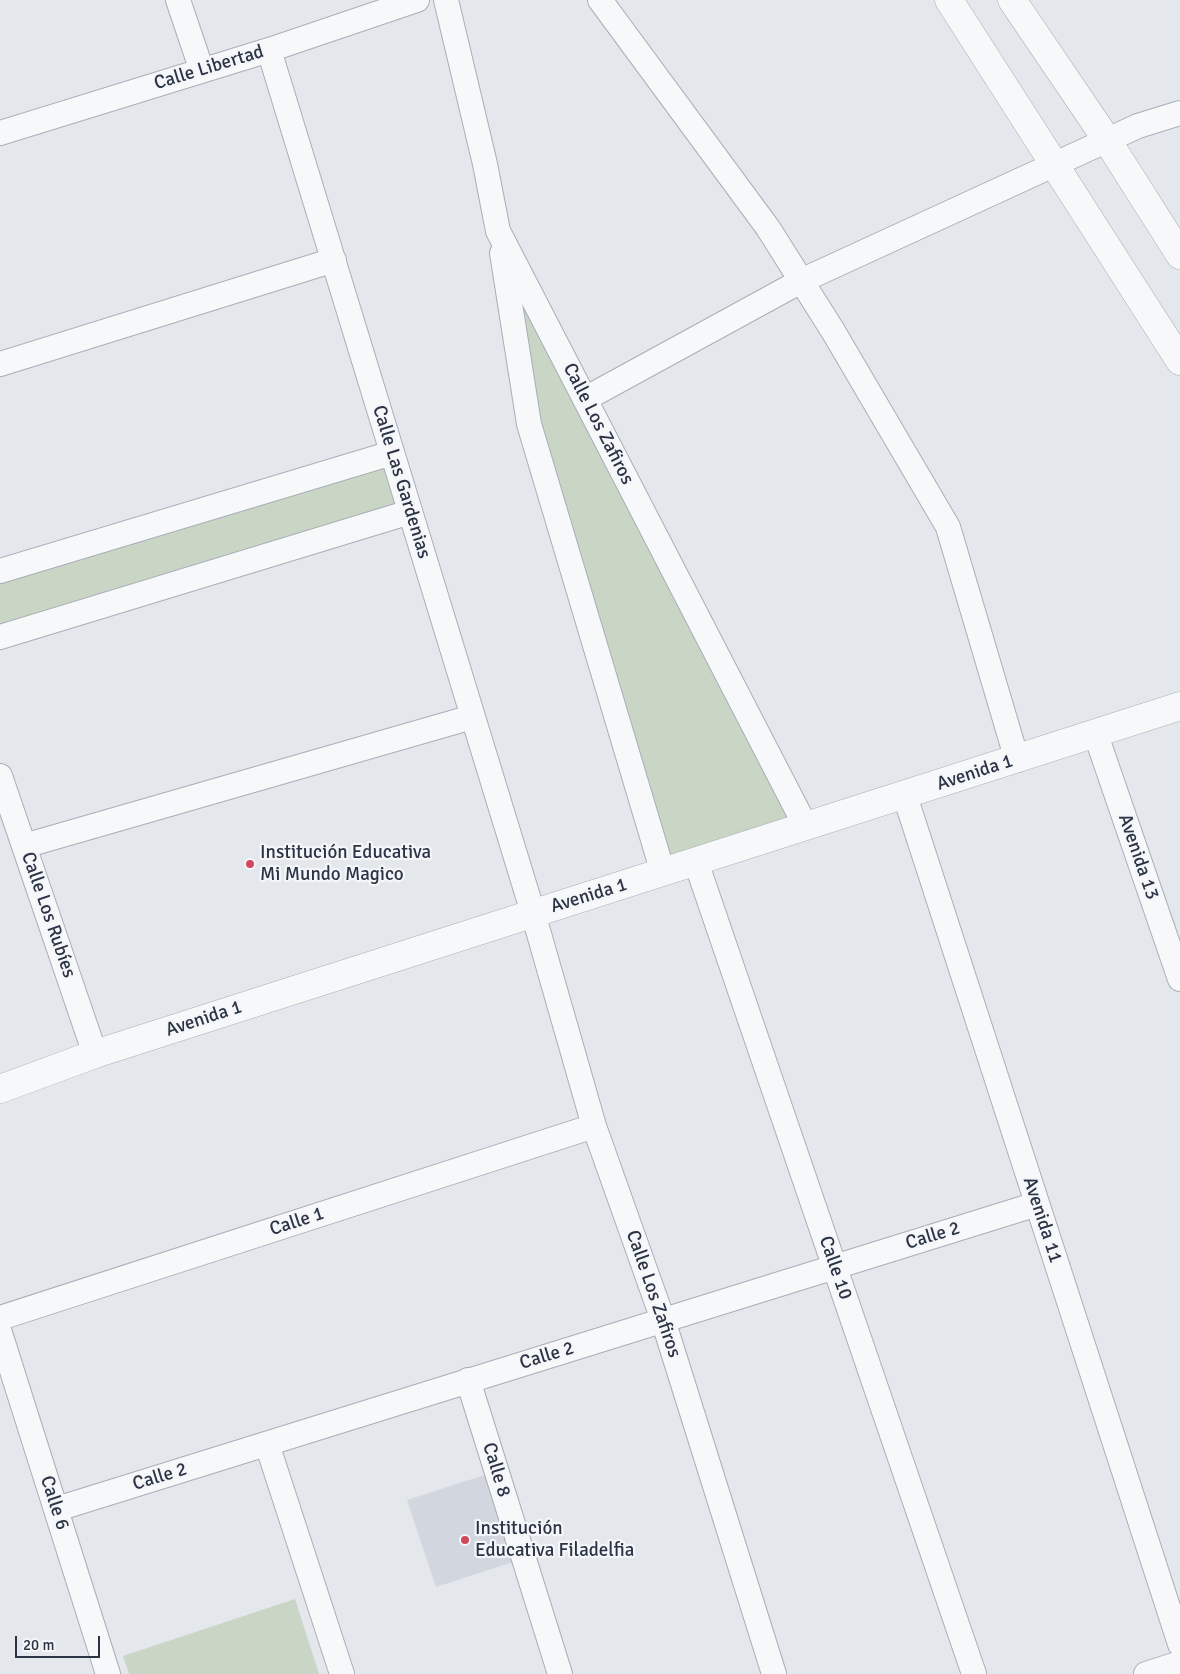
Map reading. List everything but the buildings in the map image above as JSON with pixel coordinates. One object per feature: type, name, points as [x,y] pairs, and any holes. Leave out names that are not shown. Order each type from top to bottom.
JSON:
[{"type":"street","points":[[178,0],[202,71]]},
{"type":"street","name":"Calle Libertad","points":[[0,134],[269,50],[417,0]]},
{"type":"street","name":"Calle Los Zafiros","points":[[446,0],[485,164],[498,231],[806,827]]},
{"type":"street","points":[[600,0],[768,228],[901,445],[948,526],[1016,760]]},
{"type":"street","points":[[949,0],[1056,164],[1180,361]]},
{"type":"street","points":[[1012,0],[1107,140],[1180,255]]},
{"type":"street","name":"Calle Las Gardenias","points":[[269,50],[533,913]]},
{"type":"street","points":[[585,399],[801,281],[1138,126],[1180,113]]},
{"type":"street","points":[[498,231],[529,424],[663,873]]},
{"type":"street","points":[[0,364],[334,260]]},
{"type":"street","points":[[0,571],[392,453]]},
{"type":"street","points":[[0,637],[410,512]]},
{"type":"street","name":"Avenida 1","points":[[0,1089],[95,1054],[1096,735],[1180,706]]},
{"type":"street","points":[[24,846],[472,717]]},
{"type":"street","name":"Avenida 13","points":[[1096,735],[1180,979]]},
{"type":"street","name":"Calle Los Rubíes","points":[[0,776],[95,1054]]},
{"type":"street","name":"Avenida 11","points":[[905,796],[1180,1644]]},
{"type":"street","name":"Calle 10","points":[[696,862],[974,1674]]},
{"type":"street","name":"Calle Los Zafiros","points":[[533,913],[594,1126],[663,1320],[774,1674]]},
{"type":"street","name":"Calle 1","points":[[0,1318],[594,1126]]},
{"type":"street","name":"Calle 2","points":[[57,1509],[1037,1204]]},
{"type":"street","name":"Calle 6","points":[[0,1333],[108,1674]]},
{"type":"street","name":"Calle 8","points":[[468,1380],[560,1674]]},
{"type":"street","points":[[267,1444],[342,1674]]},
{"type":"street","points":[[1146,1674],[1180,1663]]},
{"type":"shaded area","name":"Institución Educativa Filadelfia","points":[[488,1474],[516,1561],[436,1587],[407,1500]]},
{"type":"green space","points":[[498,231],[801,818],[663,873],[529,424]]},
{"type":"green space","points":[[392,453],[410,512],[0,637],[0,571]]},
{"type":"green space","points":[[295,1599],[319,1674],[129,1674],[123,1656]]},
{"type":"place","name":"Institución Educativa Mi Mundo Magico","points":[[250,864]]},
{"type":"place","name":"Institución Educativa Filadelfia","points":[[465,1540]]}]
